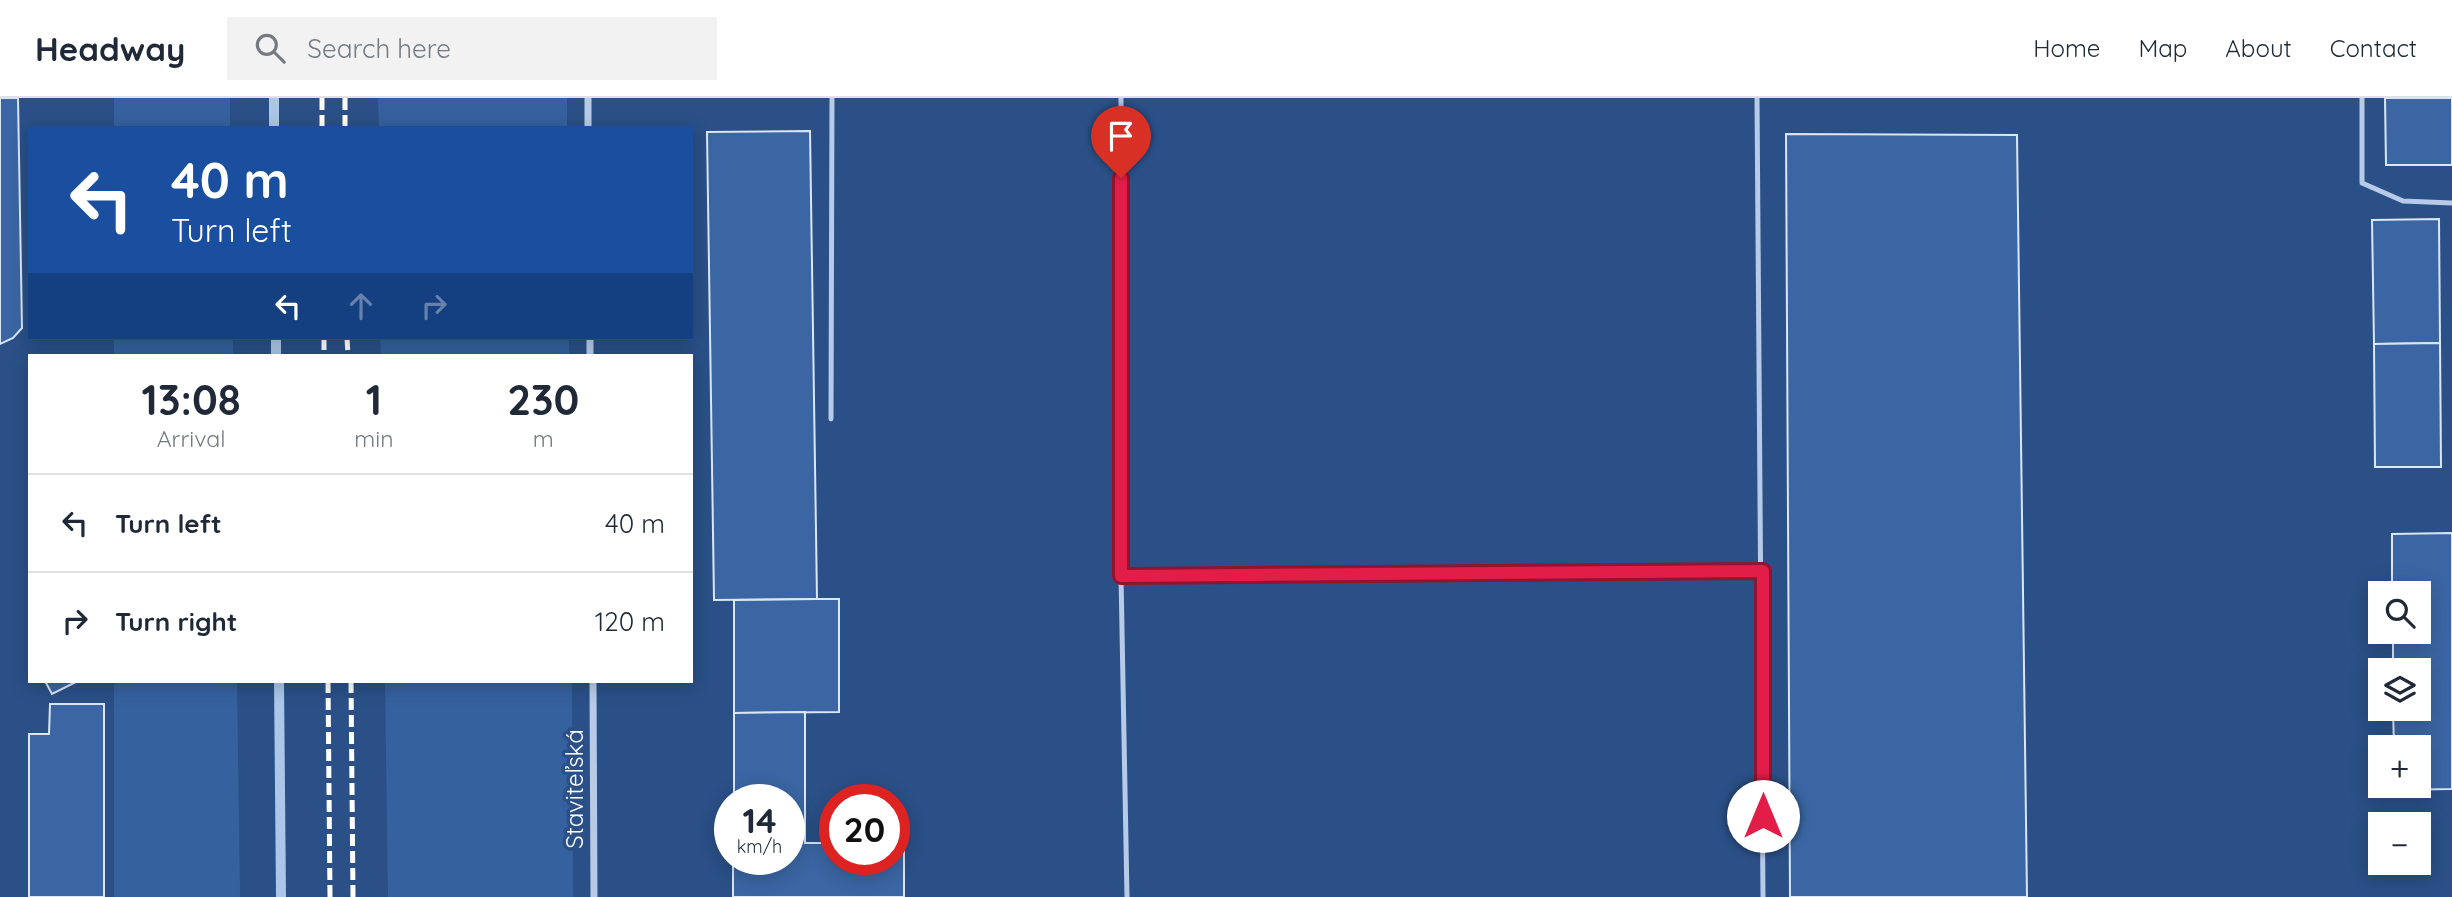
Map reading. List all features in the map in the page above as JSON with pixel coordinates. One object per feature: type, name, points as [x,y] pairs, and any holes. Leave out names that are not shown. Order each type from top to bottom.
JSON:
[{"type":"street","points":[[587,98],[588,126]]},
{"type":"street","name":"Staviteľská","points":[[593,683],[594,897]]},
{"type":"lane","points":[[831,419],[832,98]]},
{"type":"lane","points":[[1121,98],[1121,576],[1127,897]]},
{"type":"lane","points":[[1757,98],[1763,571],[1763,897]]},
{"type":"lane","points":[[2361,98],[2362,183],[2403,201],[2452,203]]},
{"type":"lane","points":[[1121,576],[1763,571]]},
{"type":"shaded area","points":[[114,98],[230,98],[230,126],[114,126]]},
{"type":"shaded area","points":[[378,98],[567,98],[567,126],[379,126]]},
{"type":"shaded area","points":[[114,340],[233,340],[233,354],[114,354]]},
{"type":"shaded area","points":[[380,340],[569,340],[569,354],[381,354]]},
{"type":"shaded area","points":[[114,683],[237,683],[240,897],[114,897]]},
{"type":"shaded area","points":[[385,683],[572,683],[573,897],[388,897]]},
{"type":"building","points":[[0,98],[18,98],[22,328],[13,338],[0,344]]},
{"type":"building","points":[[2385,98],[2452,98],[2452,165],[2386,165]]},
{"type":"building","points":[[810,131],[817,599],[714,600],[707,132]]},
{"type":"building","points":[[1786,134],[2017,135],[2027,897],[1790,897]]},
{"type":"building","points":[[2439,219],[2440,343],[2374,344],[2372,220]]},
{"type":"building","points":[[2440,343],[2441,467],[2375,467],[2374,344]]},
{"type":"building","points":[[2452,533],[2452,789],[2431,789],[2431,735],[2394,735],[2393,721],[2431,721],[2431,658],[2393,658],[2393,644],[2431,644],[2431,581],[2392,581],[2392,534]]},
{"type":"building","points":[[839,599],[839,712],[734,713],[734,600]]},
{"type":"building","points":[[46,683],[74,683],[52,694]]},
{"type":"building","points":[[50,704],[104,704],[104,897],[29,897],[29,734],[49,734]]},
{"type":"building","points":[[805,712],[805,784],[734,784],[734,713]]},
{"type":"building","points":[[805,843],[819,843],[819,875],[904,875],[904,897],[733,897],[733,875],[805,875]]},
{"type":"waterway","points":[[274,98],[274,126]]},
{"type":"waterway","points":[[276,340],[276,354]]},
{"type":"waterway","points":[[279,683],[281,897]]},
{"type":"railway","points":[[322,98],[322,126]]},
{"type":"railway","points":[[345,98],[345,126]]},
{"type":"railway","points":[[324,340],[324,354]]},
{"type":"railway","points":[[347,340],[348,354]]},
{"type":"railway","points":[[328,683],[330,897]]},
{"type":"railway","points":[[351,683],[353,897]]},
{"type":"route","points":[[1121,178],[1121,576],[1763,571],[1763,816]]}]
